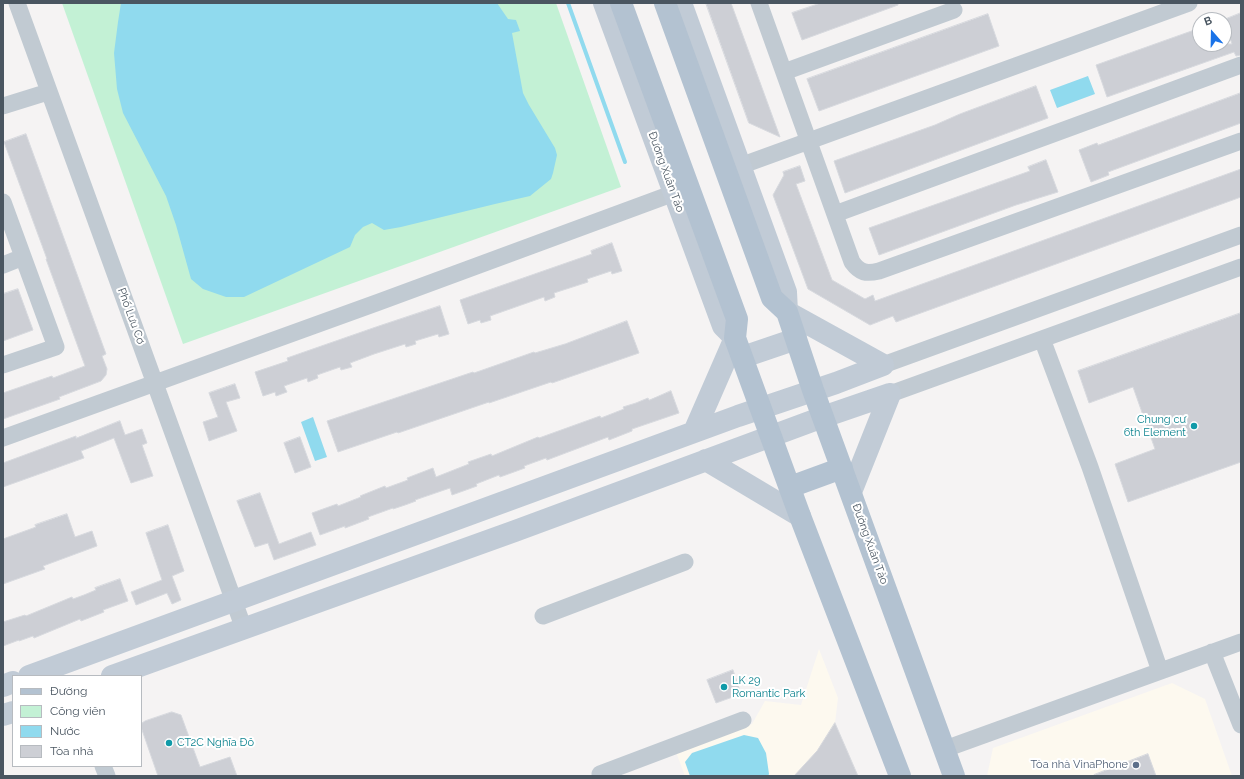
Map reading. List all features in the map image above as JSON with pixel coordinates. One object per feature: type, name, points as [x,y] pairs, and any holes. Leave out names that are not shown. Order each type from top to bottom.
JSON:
[{"type":"main road","name":"Đường Xuân Tảo","points":[[621,3],[681,191],[737,319],[739,347],[760,408],[900,776]]},
{"type":"main road","name":"Đường Xuân Tảo","points":[[665,3],[733,168],[772,298],[787,312],[954,776]]},
{"type":"main road","points":[[790,487],[842,468]]},
{"type":"street","name":"Phố Lưu Cơ","points":[[17,3],[244,629]]},
{"type":"street","name":"Đường Xuân Tảo","points":[[604,3],[681,191]]},
{"type":"street","name":"Đường Xuân Tảo","points":[[681,3],[733,168]]},
{"type":"street","points":[[759,3],[852,262],[856,268],[863,272],[870,273],[887,269],[1241,141]]},
{"type":"street","points":[[733,168],[1190,3]]},
{"type":"street","points":[[784,72],[954,10]]},
{"type":"street","points":[[835,214],[1241,65]]},
{"type":"street","points":[[3,106],[48,92]]},
{"type":"street","points":[[3,438],[155,382],[387,300],[681,191]]},
{"type":"street","points":[[3,202],[56,347],[3,365]]},
{"type":"street","points":[[32,675],[694,432],[1241,235]]},
{"type":"street","points":[[3,264],[23,257]]},
{"type":"street","points":[[115,675],[1241,267]]},
{"type":"street","points":[[787,312],[883,365]]},
{"type":"street","points":[[694,432],[739,347],[796,339]]},
{"type":"street","points":[[1042,339],[1090,467],[1160,671]]},
{"type":"street","points":[[851,492],[890,394]]},
{"type":"street","points":[[706,460],[800,516]]},
{"type":"street","points":[[543,616],[685,562]]},
{"type":"street","points":[[945,749],[1241,642]]},
{"type":"street","points":[[1212,652],[1241,725]]},
{"type":"street","points":[[600,774],[743,720]]},
{"type":"shaded area","points":[[819,649],[838,698],[835,723],[858,776],[685,776],[676,752],[752,724],[765,701],[801,705]]},
{"type":"shaded area","points":[[1172,683],[1205,699],[1232,776],[987,776],[993,748]]},
{"type":"green space","points":[[62,3],[556,3],[621,187],[183,344]]},
{"type":"water","points":[[121,3],[497,3],[508,19],[516,20],[520,31],[512,33],[523,93],[555,148],[557,155],[551,179],[530,196],[384,230],[372,223],[363,227],[355,235],[350,247],[244,297],[226,297],[203,289],[191,279],[176,225],[166,196],[123,113],[117,89],[114,53]]},
{"type":"water","points":[[1088,76],[1095,94],[1057,108],[1050,90]]},
{"type":"water","points":[[313,417],[327,457],[315,461],[301,422]]},
{"type":"water","points":[[744,735],[758,738],[766,753],[768,776],[690,776],[685,762],[692,753]]},
{"type":"building","points":[[706,3],[731,3],[780,137],[749,123]]},
{"type":"building","points":[[821,3],[898,3],[898,5],[802,40],[792,13]]},
{"type":"building","points":[[1241,13],[1241,55],[1236,56],[1234,52],[1107,97],[1096,65],[1192,31],[1192,52],[1232,52],[1232,16]]},
{"type":"building","points":[[988,14],[999,46],[819,111],[807,79]]},
{"type":"building","points":[[1036,86],[1048,118],[845,193],[834,161],[935,125],[960,114]]},
{"type":"building","points":[[1241,93],[1241,123],[1108,172],[1109,175],[1091,182],[1079,150],[1097,143],[1098,145]]},
{"type":"building","points":[[26,134],[106,354],[102,356],[107,369],[106,375],[101,381],[59,397],[60,399],[3,419],[3,393],[52,376],[53,378],[85,366],[4,142]]},
{"type":"building","points":[[1046,160],[1058,192],[1016,205],[879,255],[869,228],[1030,171],[1028,167]]},
{"type":"building","points":[[800,166],[805,181],[796,184],[832,280],[865,299],[873,295],[875,301],[1241,169],[1241,197],[896,322],[893,316],[870,325],[808,289],[773,195],[784,175],[783,172]]},
{"type":"building","points":[[612,243],[622,271],[612,274],[611,271],[587,279],[588,282],[554,293],[555,297],[545,301],[544,297],[490,316],[491,320],[481,323],[480,320],[468,324],[460,300],[592,254],[591,251]]},
{"type":"building","points":[[18,289],[33,330],[3,341],[3,294]]},
{"type":"building","points":[[440,306],[449,334],[439,337],[438,334],[415,341],[416,344],[406,347],[405,344],[374,354],[350,363],[352,367],[341,370],[340,367],[317,375],[318,378],[308,382],[307,378],[284,386],[287,392],[276,396],[275,392],[263,396],[255,372],[288,361],[287,358]]},
{"type":"building","name":"Chung cư 6th Element","points":[[1241,313],[1241,462],[1128,502],[1115,464],[1155,449],[1133,387],[1089,403],[1078,371]]},
{"type":"building","points":[[627,321],[639,353],[552,383],[551,382],[338,452],[327,421],[534,352],[535,353],[565,344]]},
{"type":"building","points":[[235,384],[240,398],[226,402],[237,431],[209,441],[203,422],[218,417],[209,393]]},
{"type":"building","points":[[671,391],[679,413],[632,429],[632,431],[609,440],[608,437],[547,460],[546,458],[524,466],[525,468],[500,477],[499,475],[476,484],[477,486],[452,495],[450,488],[368,517],[369,519],[345,528],[345,526],[320,535],[312,513],[337,504],[338,506],[385,486],[386,488],[408,480],[407,478],[433,468],[436,477],[469,464],[468,462],[491,454],[492,456],[538,437],[539,438],[600,416],[601,418],[624,409],[623,407],[648,398],[649,400]]},
{"type":"building","points":[[120,421],[125,435],[142,429],[147,443],[142,445],[153,476],[131,483],[114,438],[81,451],[84,458],[3,487],[3,463]]},
{"type":"building","points":[[300,437],[311,467],[295,473],[284,443]]},
{"type":"building","points":[[260,493],[279,544],[311,532],[316,545],[274,560],[268,543],[255,547],[237,501]]},
{"type":"building","points":[[67,514],[75,537],[92,531],[97,546],[43,566],[45,569],[3,584],[3,539],[36,527],[35,525]]},
{"type":"building","points":[[168,525],[184,571],[172,576],[181,600],[172,604],[167,593],[136,605],[131,592],[162,580],[146,533]]},
{"type":"building","points":[[120,579],[128,601],[103,610],[104,612],[81,621],[80,619],[34,638],[33,636],[3,646],[3,622],[25,615],[26,616],[72,597],[73,599],[84,595],[96,590],[95,588]]},
{"type":"building","name":"LK 29 Romantic Park","points":[[733,670],[741,694],[716,703],[707,680]]},
{"type":"building","name":"CT2C Nghĩa Đô","points":[[172,712],[181,715],[200,767],[230,757],[237,776],[158,776],[142,730],[142,723]]},
{"type":"building","points":[[835,723],[858,776],[794,776],[817,751]]},
{"type":"building","name":"Tòa nhà VinaPhone","points":[[1148,754],[1156,776],[1094,776],[1094,775]]},
{"type":"waterway","points":[[568,3],[625,162]]},
{"type":"place","name":"Chung cư 6th Element","points":[[1194,426]]},
{"type":"place","name":"LK 29 Romantic Park","points":[[724,687]]},
{"type":"place","name":"CT2C Nghĩa Đô","points":[[169,743]]},
{"type":"place","name":"Tòa nhà VinaPhone","points":[[1136,765]]}]
